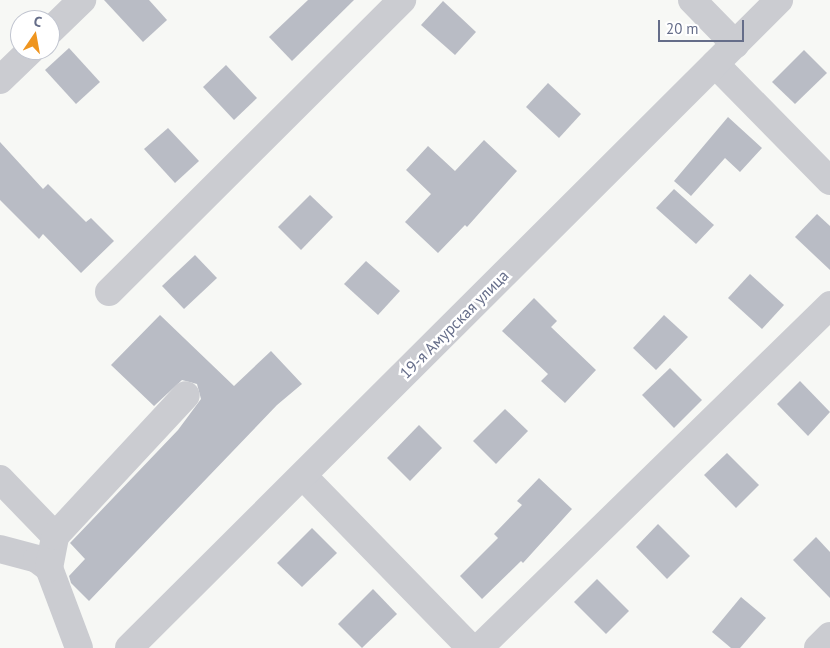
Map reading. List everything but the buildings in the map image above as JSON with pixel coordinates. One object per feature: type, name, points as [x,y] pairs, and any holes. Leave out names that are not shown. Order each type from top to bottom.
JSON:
[{"type":"street","points":[[60,22],[82,0]]},
{"type":"street","points":[[109,292],[402,0]]},
{"type":"street","points":[[692,0],[735,44]]},
{"type":"street","name":"19-я Амурская улица","points":[[129,648],[779,0]]},
{"type":"street","points":[[0,80],[21,60]]},
{"type":"street","points":[[715,64],[830,181]]},
{"type":"street","points":[[479,648],[830,306]]},
{"type":"street","points":[[79,648],[49,568],[55,536],[186,395]]},
{"type":"street","points":[[303,476],[471,648]]},
{"type":"street","points":[[0,479],[55,536]]},
{"type":"street","points":[[0,549],[37,559],[49,568]]},
{"type":"street","points":[[818,648],[830,636]]}]
